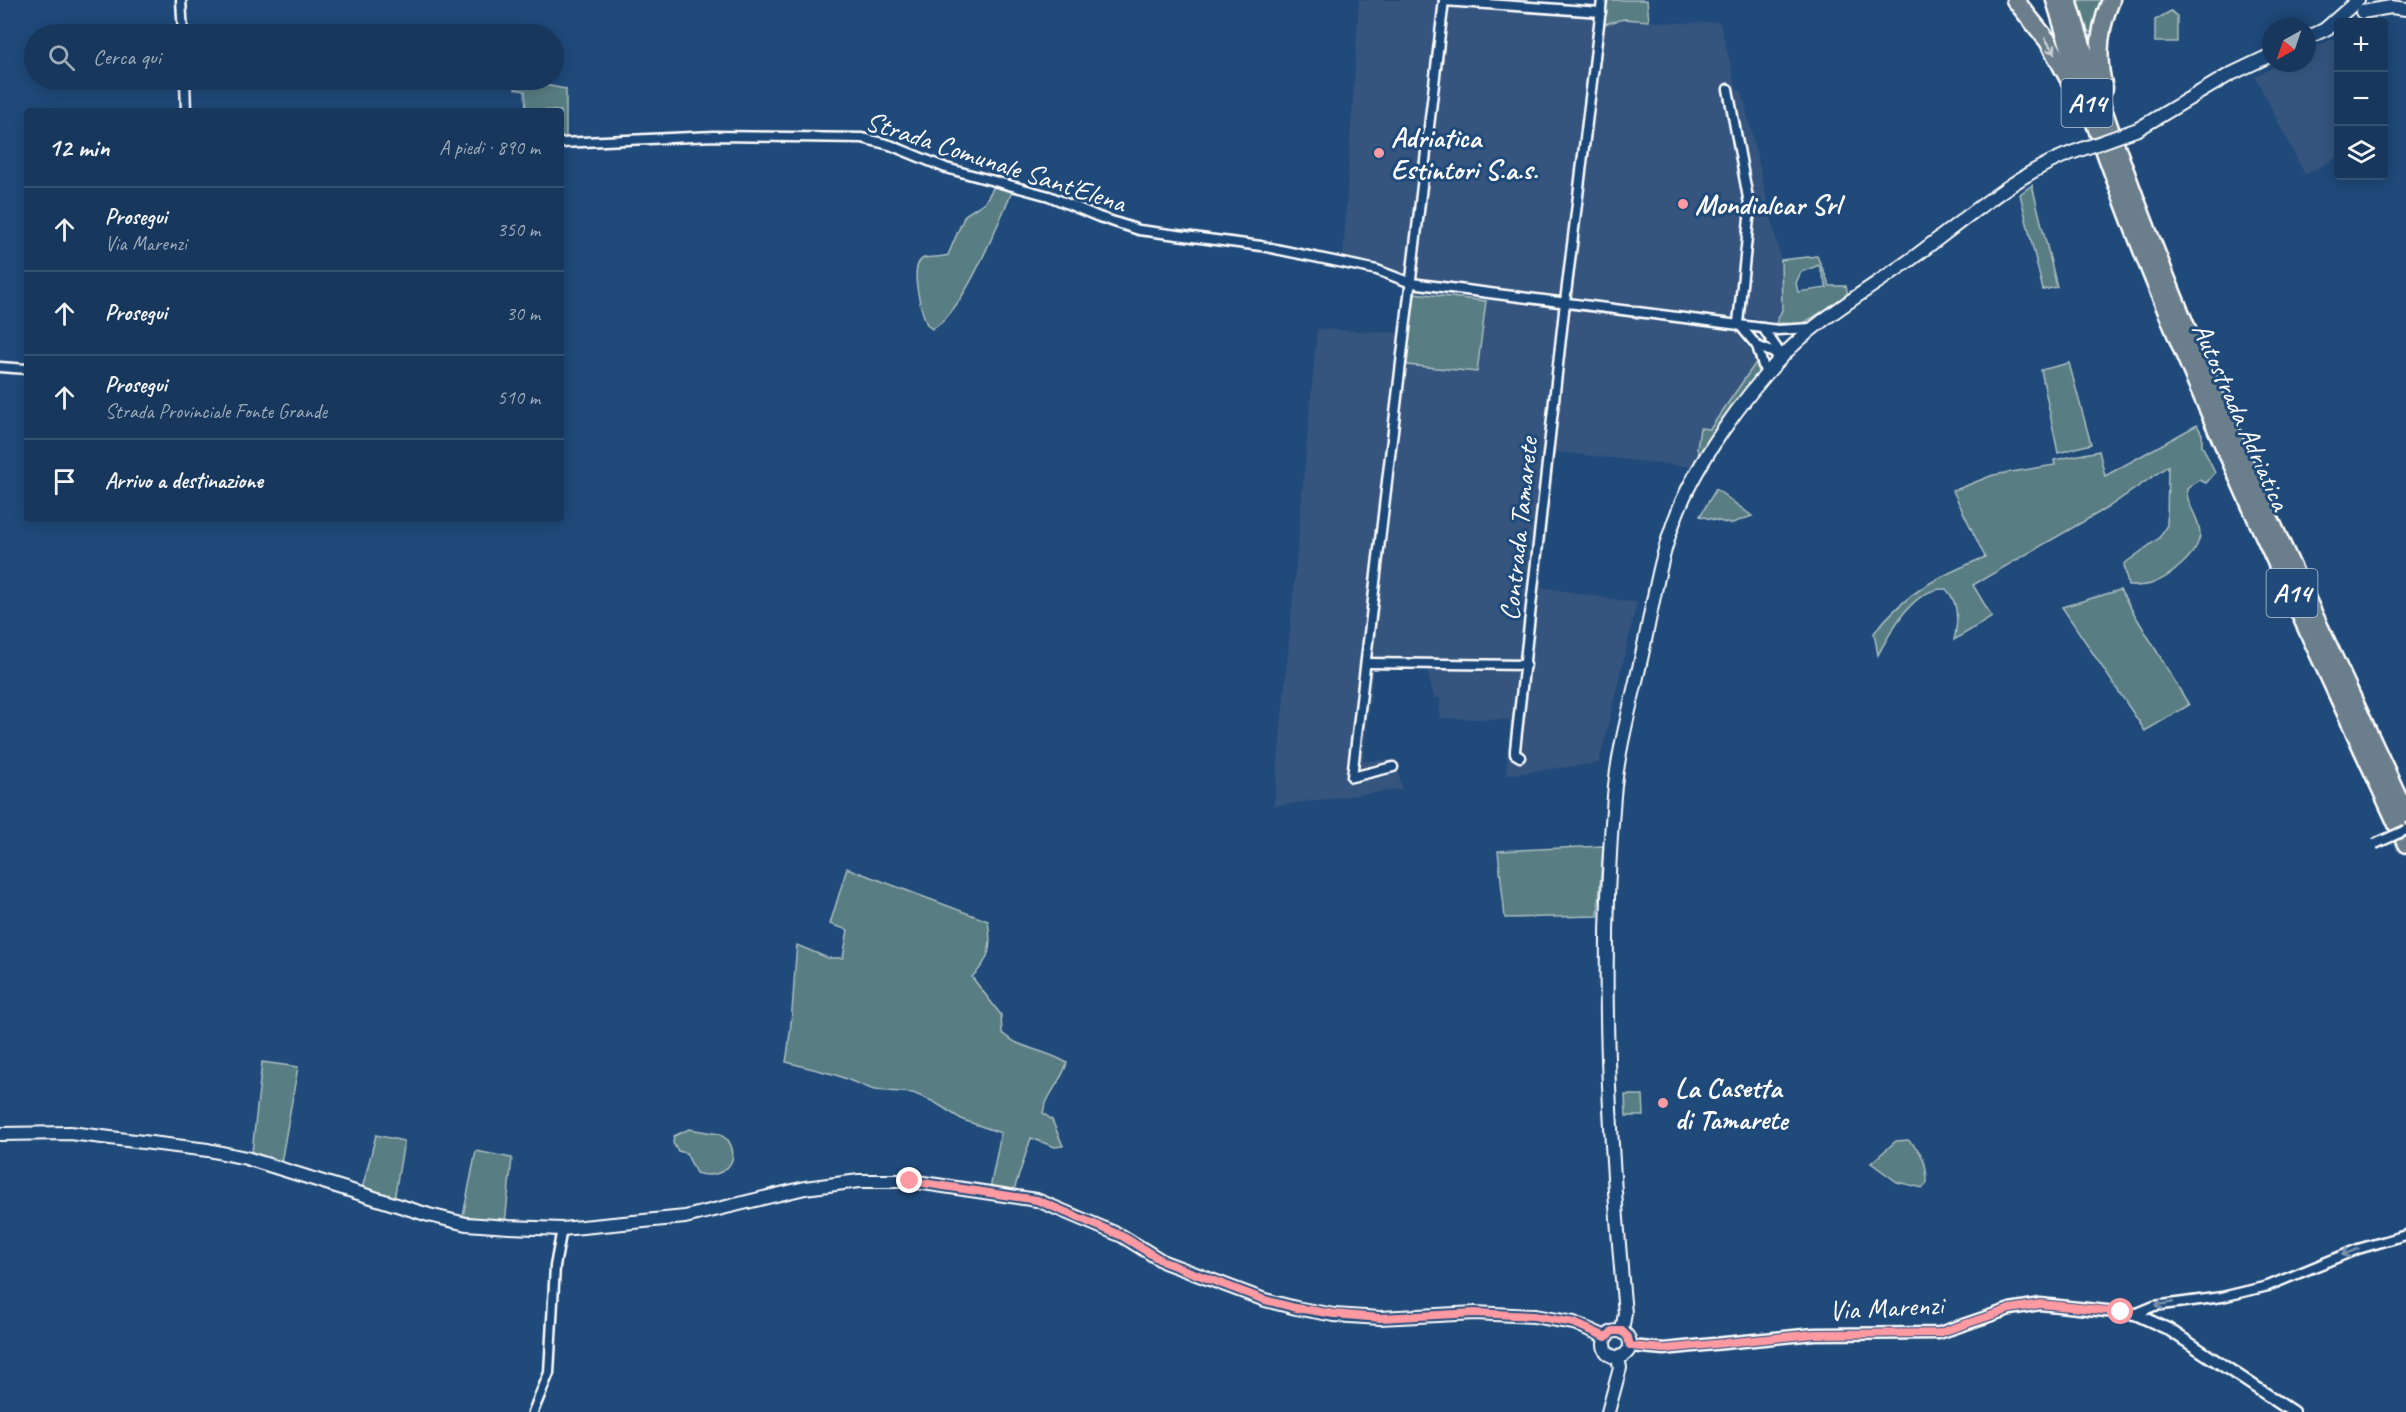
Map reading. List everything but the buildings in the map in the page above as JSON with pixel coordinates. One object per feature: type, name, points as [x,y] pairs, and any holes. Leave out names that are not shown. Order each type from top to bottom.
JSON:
[{"type":"highway","points":[[2014,0],[2037,27],[2059,59],[2075,93],[2112,195],[2123,205]]},
{"type":"highway","name":"Autostrada Adriatica","points":[[2055,0],[2081,87],[2123,205],[2179,342],[2406,844]]},
{"type":"highway","name":"Autostrada Adriatica","points":[[2068,0],[2110,132],[2177,307],[2406,814]]},
{"type":"highway","points":[[2110,132],[2113,118],[2102,81],[2099,51],[2103,23],[2111,0]]},
{"type":"main road","points":[[2345,18],[2360,6],[2375,0]]},
{"type":"main road","points":[[2324,30],[2349,6],[2406,9]]},
{"type":"main road","points":[[2316,34],[2334,25]]},
{"type":"main road","points":[[1622,1331],[1625,1313],[1609,1135],[1607,1075],[1614,794],[1665,554],[1677,513],[1688,488],[1732,419],[1766,375],[1782,356],[1820,326],[2010,188],[2050,162],[2138,129],[2229,75],[2262,59]]},
{"type":"main road","points":[[0,1134],[70,1133],[208,1150],[246,1158],[466,1224],[562,1229],[685,1217],[763,1196],[832,1184],[859,1181],[910,1181],[1037,1200],[1122,1236],[1164,1262],[1265,1300],[1296,1308],[1380,1318],[1475,1313],[1534,1316],[1574,1323],[1606,1337]]},
{"type":"main road","points":[[1613,1331],[1622,1331],[1628,1337],[1630,1346],[1626,1354],[1618,1357],[1610,1355],[1605,1349],[1606,1337],[1613,1331]]},
{"type":"main road","points":[[1608,1412],[1620,1368],[1618,1357]]},
{"type":"street","points":[[181,0],[182,24]]},
{"type":"street","points":[[1393,767],[1352,777],[1444,0],[1600,12]]},
{"type":"street","name":"Contrada Tamarete","points":[[1520,757],[1515,754],[1515,750],[1565,302],[1602,0]]},
{"type":"street","points":[[1728,89],[1750,209],[1738,323],[1757,346],[1766,375]]},
{"type":"street","points":[[185,90],[186,108]]},
{"type":"street","name":"Strada Comunale Sant'Elena","points":[[564,143],[714,136],[862,138],[890,145],[946,168],[1049,196],[1099,217],[1139,230],[1261,246],[1377,270],[1411,283],[1763,328],[1802,330],[1820,326]]},
{"type":"street","points":[[1763,328],[1782,356]]},
{"type":"street","points":[[1757,346],[1782,356]]},
{"type":"street","points":[[0,367],[24,369]]},
{"type":"street","points":[[1366,663],[1526,665]]},
{"type":"street","points":[[2375,844],[2406,830]]},
{"type":"street","points":[[533,1412],[549,1373],[555,1266],[562,1229]]},
{"type":"street","points":[[2136,1314],[2154,1306],[2222,1298],[2268,1286],[2358,1249],[2406,1235]]},
{"type":"street","name":"Via Marenzi","points":[[1630,1346],[1664,1349],[1814,1334],[1939,1333],[2010,1309],[2040,1304],[2136,1314],[2168,1329],[2293,1412]]},
{"type":"shaded area","points":[[1359,0],[1449,0],[1448,8],[1679,23],[1720,22],[1737,90],[1742,91],[1781,260],[1782,310],[1776,323],[1746,317],[1735,328],[1757,361],[1758,376],[1692,467],[1556,452],[1541,587],[1637,603],[1599,763],[1506,775],[1510,720],[1440,718],[1440,698],[1434,698],[1427,670],[1373,670],[1363,761],[1396,759],[1402,789],[1274,806],[1317,329],[1398,333],[1404,275],[1343,258]]},
{"type":"shaded area","points":[[2334,38],[2334,159],[2305,175],[2255,76],[2263,72],[2316,72],[2316,47]]},
{"type":"green space","points":[[1604,0],[1647,0],[1649,21],[1624,19],[1604,24]]},
{"type":"green space","points":[[2078,0],[2104,0],[2093,33],[2087,31]]},
{"type":"green space","points":[[2171,11],[2177,16],[2177,42],[2155,42],[2155,20]]},
{"type":"green space","points":[[566,89],[566,140],[564,140],[564,108],[526,108],[525,91],[520,90]]},
{"type":"green space","points":[[995,185],[1013,190],[989,244],[956,306],[944,320],[932,329],[927,325],[917,289],[919,262],[924,258],[948,255],[965,215],[985,202]]},
{"type":"green space","points":[[2032,185],[2057,287],[2043,290],[2020,194]]},
{"type":"green space","points":[[1817,256],[1830,286],[1846,286],[1848,296],[1802,324],[1776,323],[1782,310],[1781,260]],"holes":[[[1819,265],[1827,288],[1798,292],[1796,283],[1801,272]]]},
{"type":"green space","points":[[1414,293],[1486,301],[1477,372],[1407,365]]},
{"type":"green space","points":[[1757,361],[1758,376],[1700,456],[1697,449],[1700,428],[1710,429]]},
{"type":"green space","points":[[2069,363],[2091,444],[2058,453],[2041,370]]},
{"type":"green space","points":[[2197,425],[2202,434],[2202,445],[2215,473],[2206,483],[2199,480],[2187,489],[2200,534],[2189,557],[2174,571],[2151,584],[2128,586],[2124,564],[2159,538],[2167,525],[2168,466],[2107,508],[1973,585],[1992,617],[1954,640],[1957,620],[1953,600],[1946,589],[1934,590],[1914,602],[1905,612],[1878,655],[1874,633],[1899,606],[1937,579],[1985,557],[1953,491],[1993,475],[2055,465],[2054,460],[2099,451],[2105,476]]},
{"type":"green space","points":[[1716,489],[1752,516],[1730,524],[1700,516]]},
{"type":"green space","points":[[2120,590],[2189,705],[2145,731],[2062,607]]},
{"type":"green space","points":[[1603,846],[1598,916],[1505,918],[1498,851]]},
{"type":"green space","points":[[847,868],[988,921],[989,952],[972,977],[1001,1015],[1002,1033],[1017,1043],[1067,1063],[1043,1113],[1052,1120],[1063,1146],[1055,1147],[1031,1138],[1013,1193],[990,1189],[1001,1133],[963,1120],[934,1102],[913,1093],[874,1090],[836,1075],[786,1062],[792,1018],[797,945],[828,958],[843,958],[848,930],[830,924]]},
{"type":"green space","points":[[262,1062],[298,1067],[281,1163],[249,1154],[252,1152]]},
{"type":"green space","points":[[1625,1095],[1643,1095],[1644,1116],[1626,1116]]},
{"type":"green space","points":[[689,1129],[719,1134],[728,1140],[733,1156],[727,1168],[713,1174],[696,1173],[686,1153],[678,1151],[673,1143],[674,1136]]},
{"type":"green space","points":[[376,1135],[404,1141],[394,1200],[362,1189]]},
{"type":"green space","points":[[1908,1140],[1921,1154],[1925,1164],[1927,1183],[1923,1188],[1897,1182],[1871,1163],[1896,1141]]},
{"type":"green space","points":[[476,1151],[512,1158],[505,1223],[463,1216]]},
{"type":"place","name":"Adriatica Estintori S.a.s.","points":[[1379,153]]},
{"type":"place","name":"Mondialcar Srl","points":[[1683,204]]},
{"type":"place","name":"La Casetta di Tamarete","points":[[1663,1103]]},
{"type":"route","points":[[910,1181],[1037,1200],[1122,1236],[1164,1262],[1265,1300],[1334,1314],[1380,1318],[1475,1313],[1534,1316],[1574,1323],[1606,1337],[1613,1331],[1622,1331],[1628,1337],[1630,1346],[1664,1349],[1814,1334],[1939,1333],[1954,1330],[2010,1309],[2040,1304],[2121,1312]]}]
